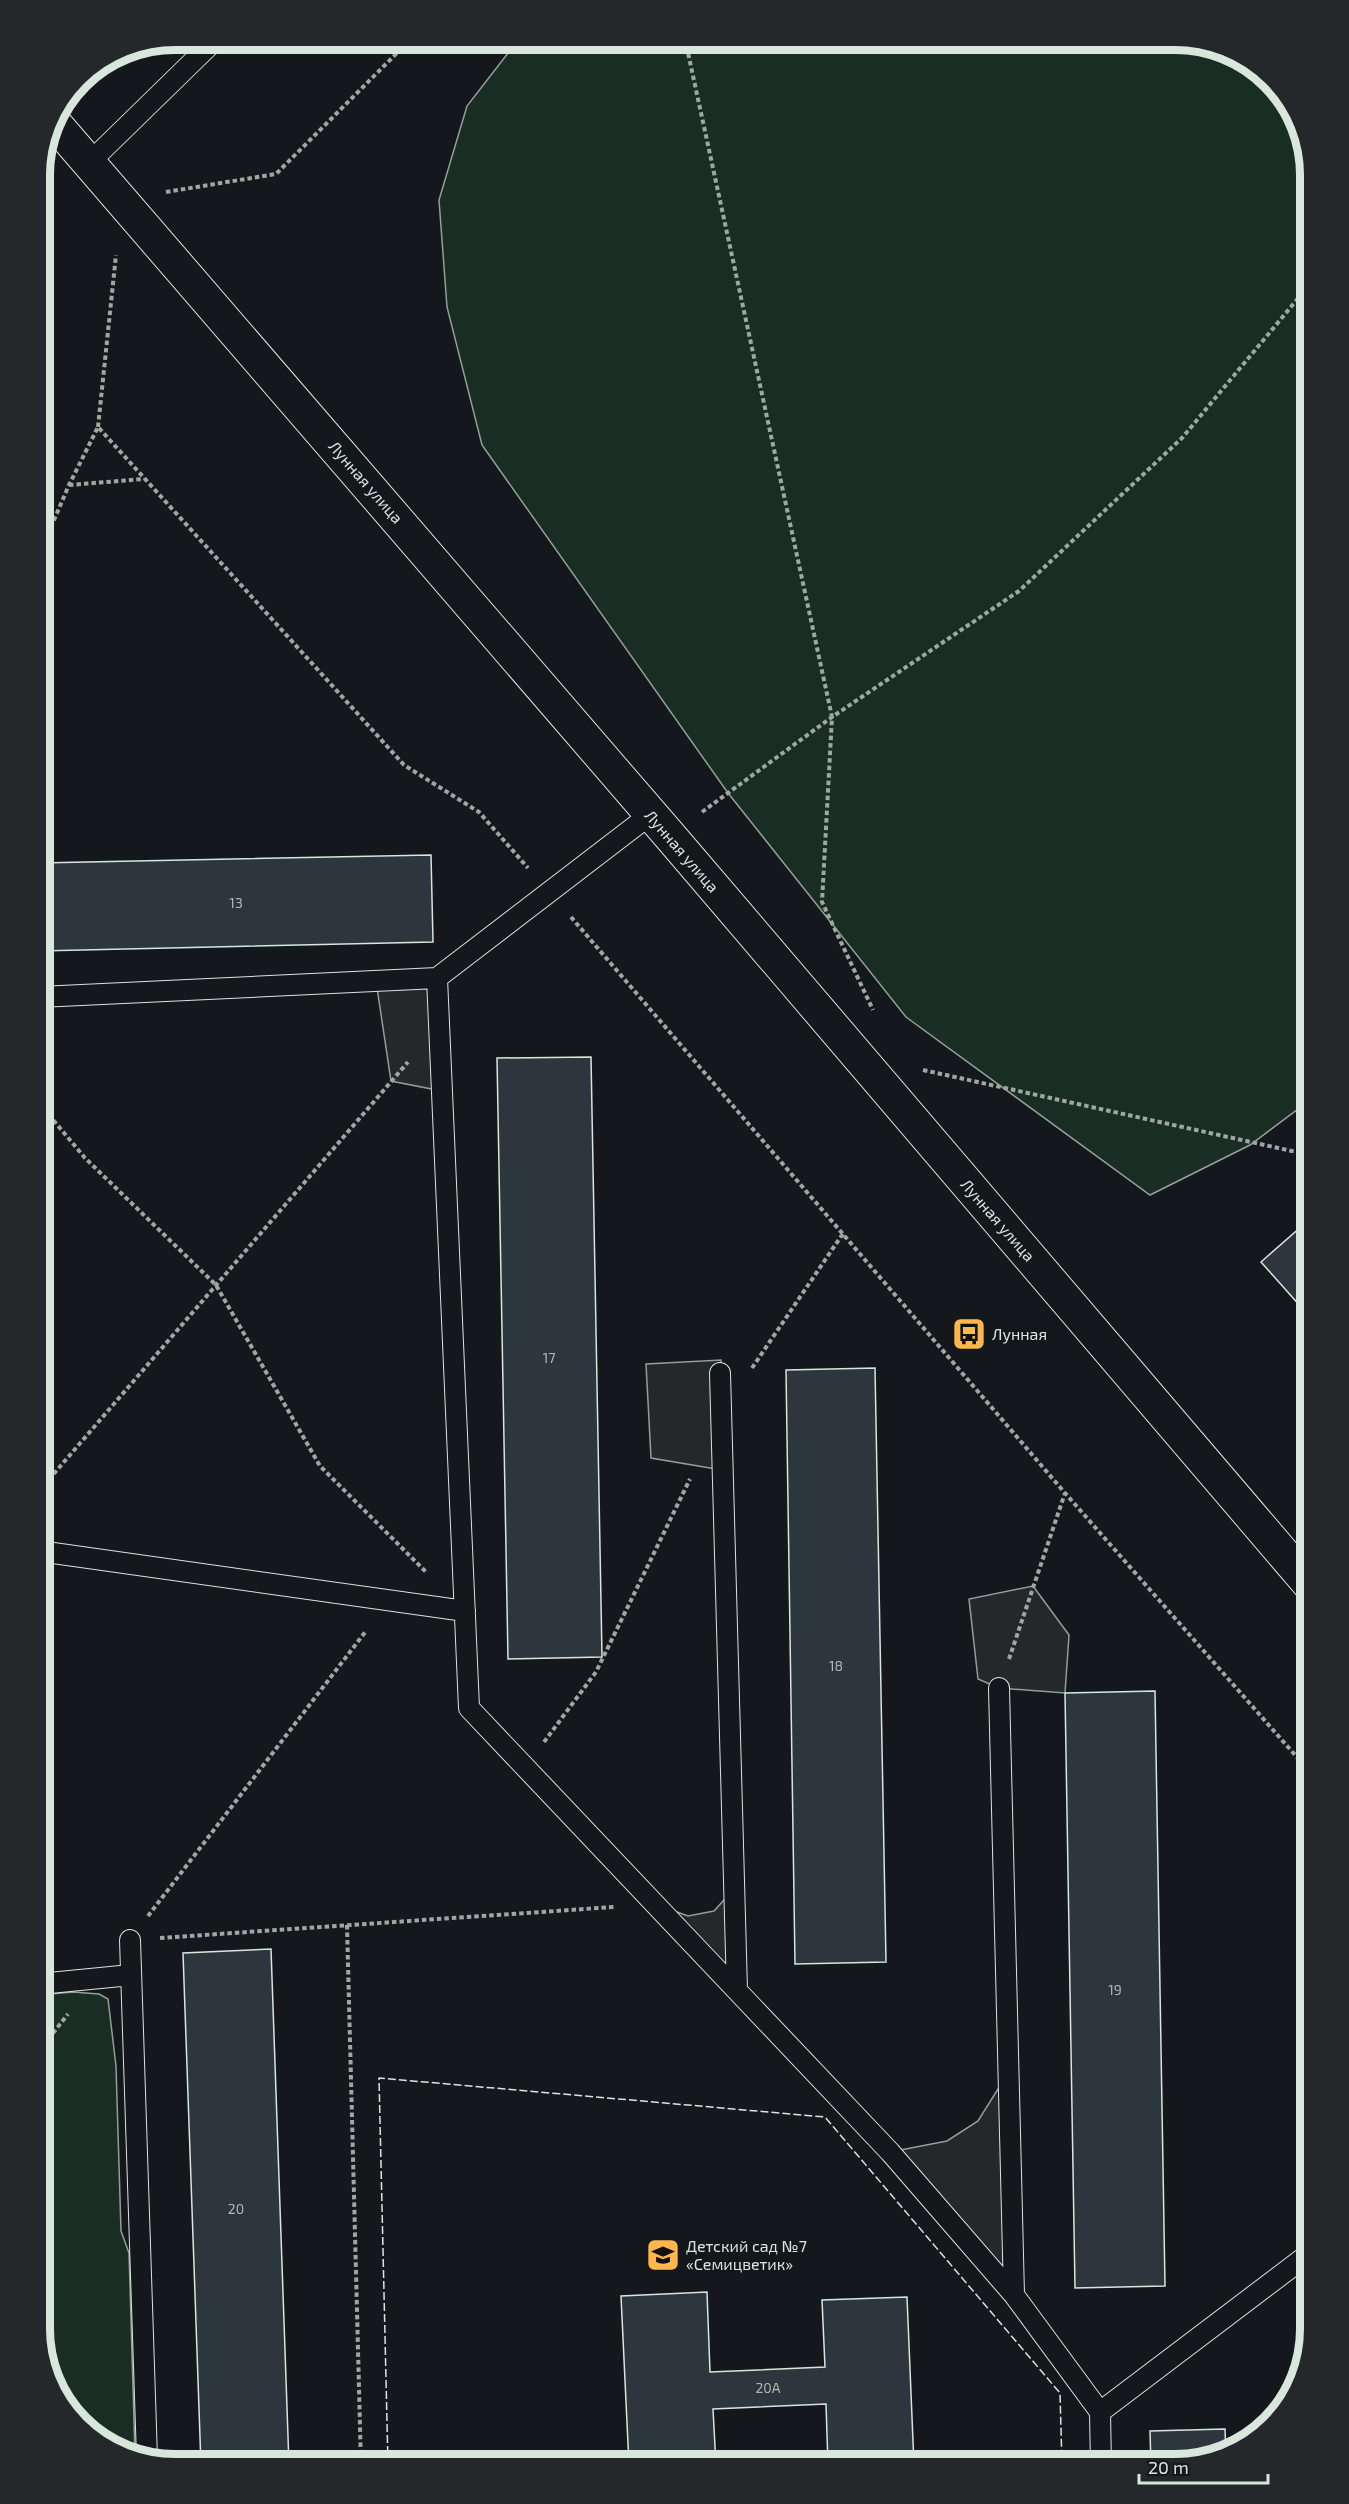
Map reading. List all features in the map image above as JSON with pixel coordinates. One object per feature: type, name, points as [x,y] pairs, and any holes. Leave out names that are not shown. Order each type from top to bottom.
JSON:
[{"type":"street","name":"Лунная улица","points":[[59,128],[660,825],[1300,1573]]},
{"type":"lane","points":[[90,162],[205,50]]},
{"type":"lane","points":[[50,996],[436,978],[549,892],[660,825]]},
{"type":"lane","points":[[436,978],[469,1708],[890,2152],[1014,2295],[1100,2412],[1101,2454]]},
{"type":"lane","points":[[720,1373],[737,1990]]},
{"type":"lane","points":[[50,1553],[465,1611]]},
{"type":"lane","points":[[999,1688],[1014,2295]]},
{"type":"lane","points":[[130,1940],[147,2451]]},
{"type":"lane","points":[[50,1983],[131,1975]]},
{"type":"lane","points":[[1100,2412],[1300,2261]]},
{"type":"path","points":[[50,529],[98,427],[122,199],[276,174],[400,50]]},
{"type":"path","points":[[687,50],[832,717],[822,902],[878,1022]]},
{"type":"path","points":[[660,825],[832,717],[1018,591],[1182,438],[1300,296]]},
{"type":"path","points":[[98,427],[404,765],[479,812],[844,1232],[1065,1493],[1300,1761]]},
{"type":"path","points":[[69,485],[145,479]]},
{"type":"path","points":[[50,1478],[439,1026]]},
{"type":"path","points":[[921,1070],[1300,1153]]},
{"type":"path","points":[[50,1116],[85,1158],[216,1285],[320,1466],[465,1611]]},
{"type":"path","points":[[721,1414],[844,1232]]},
{"type":"path","points":[[526,1767],[596,1672],[695,1468]]},
{"type":"path","points":[[999,1688],[1065,1493]]},
{"type":"path","points":[[130,1940],[366,1630]]},
{"type":"path","points":[[130,1940],[656,1904]]},
{"type":"path","points":[[347,1925],[361,2454]]},
{"type":"green space","points":[[510,50],[1183,50],[1215,56],[1230,62],[1251,75],[1274,98],[1290,127],[1297,150],[1300,174],[1300,1108],[1250,1145],[1150,1195],[906,1017],[728,793],[482,445],[447,307],[439,200],[467,106]]},
{"type":"green space","points":[[73,1992],[99,1994],[108,1999],[116,2066],[121,2231],[129,2253],[135,2448],[98,2429],[75,2406],[59,2377],[52,2354],[50,2330],[50,1994]]},
{"type":"shaded area","points":[[437,978],[442,1091],[391,1081],[376,981]]},
{"type":"shaded area","points":[[721,1360],[723,1467],[716,1469],[651,1458],[646,1364]]},
{"type":"shaded area","points":[[1033,1586],[1069,1635],[1065,1693],[999,1688],[978,1679],[969,1599]]},
{"type":"shaded area","points":[[734,1889],[737,1990],[655,1904],[688,1916],[714,1911]]},
{"type":"shaded area","points":[[1008,2073],[1014,2295],[890,2152],[947,2141],[978,2121]]},
{"type":"building","points":[[431,855],[433,942],[50,951],[50,863]]},
{"type":"building","points":[[591,1057],[602,1657],[508,1659],[497,1058]]},
{"type":"building","points":[[1300,1228],[1300,1306],[1261,1262]]},
{"type":"building","points":[[875,1368],[886,1962],[795,1964],[786,1370]]},
{"type":"building","points":[[1155,1691],[1165,2286],[1075,2288],[1065,1693]]},
{"type":"building","points":[[271,1949],[289,2454],[201,2454],[183,1953]]},
{"type":"building","points":[[707,2292],[710,2372],[825,2367],[822,2300],[907,2297],[914,2454],[828,2454],[826,2404],[713,2409],[715,2454],[628,2454],[621,2296]]},
{"type":"building","points":[[1225,2429],[1226,2443],[1199,2452],[1151,2454],[1150,2431]]},
{"type":"fence","points":[[388,2454],[379,2078],[825,2117],[1060,2393],[1062,2454]]},
{"type":"place","name":"Лунная","points":[[969,1334]]},
{"type":"place","name":"Детский сад №7 «Семицветик»","points":[[663,2255]]}]
